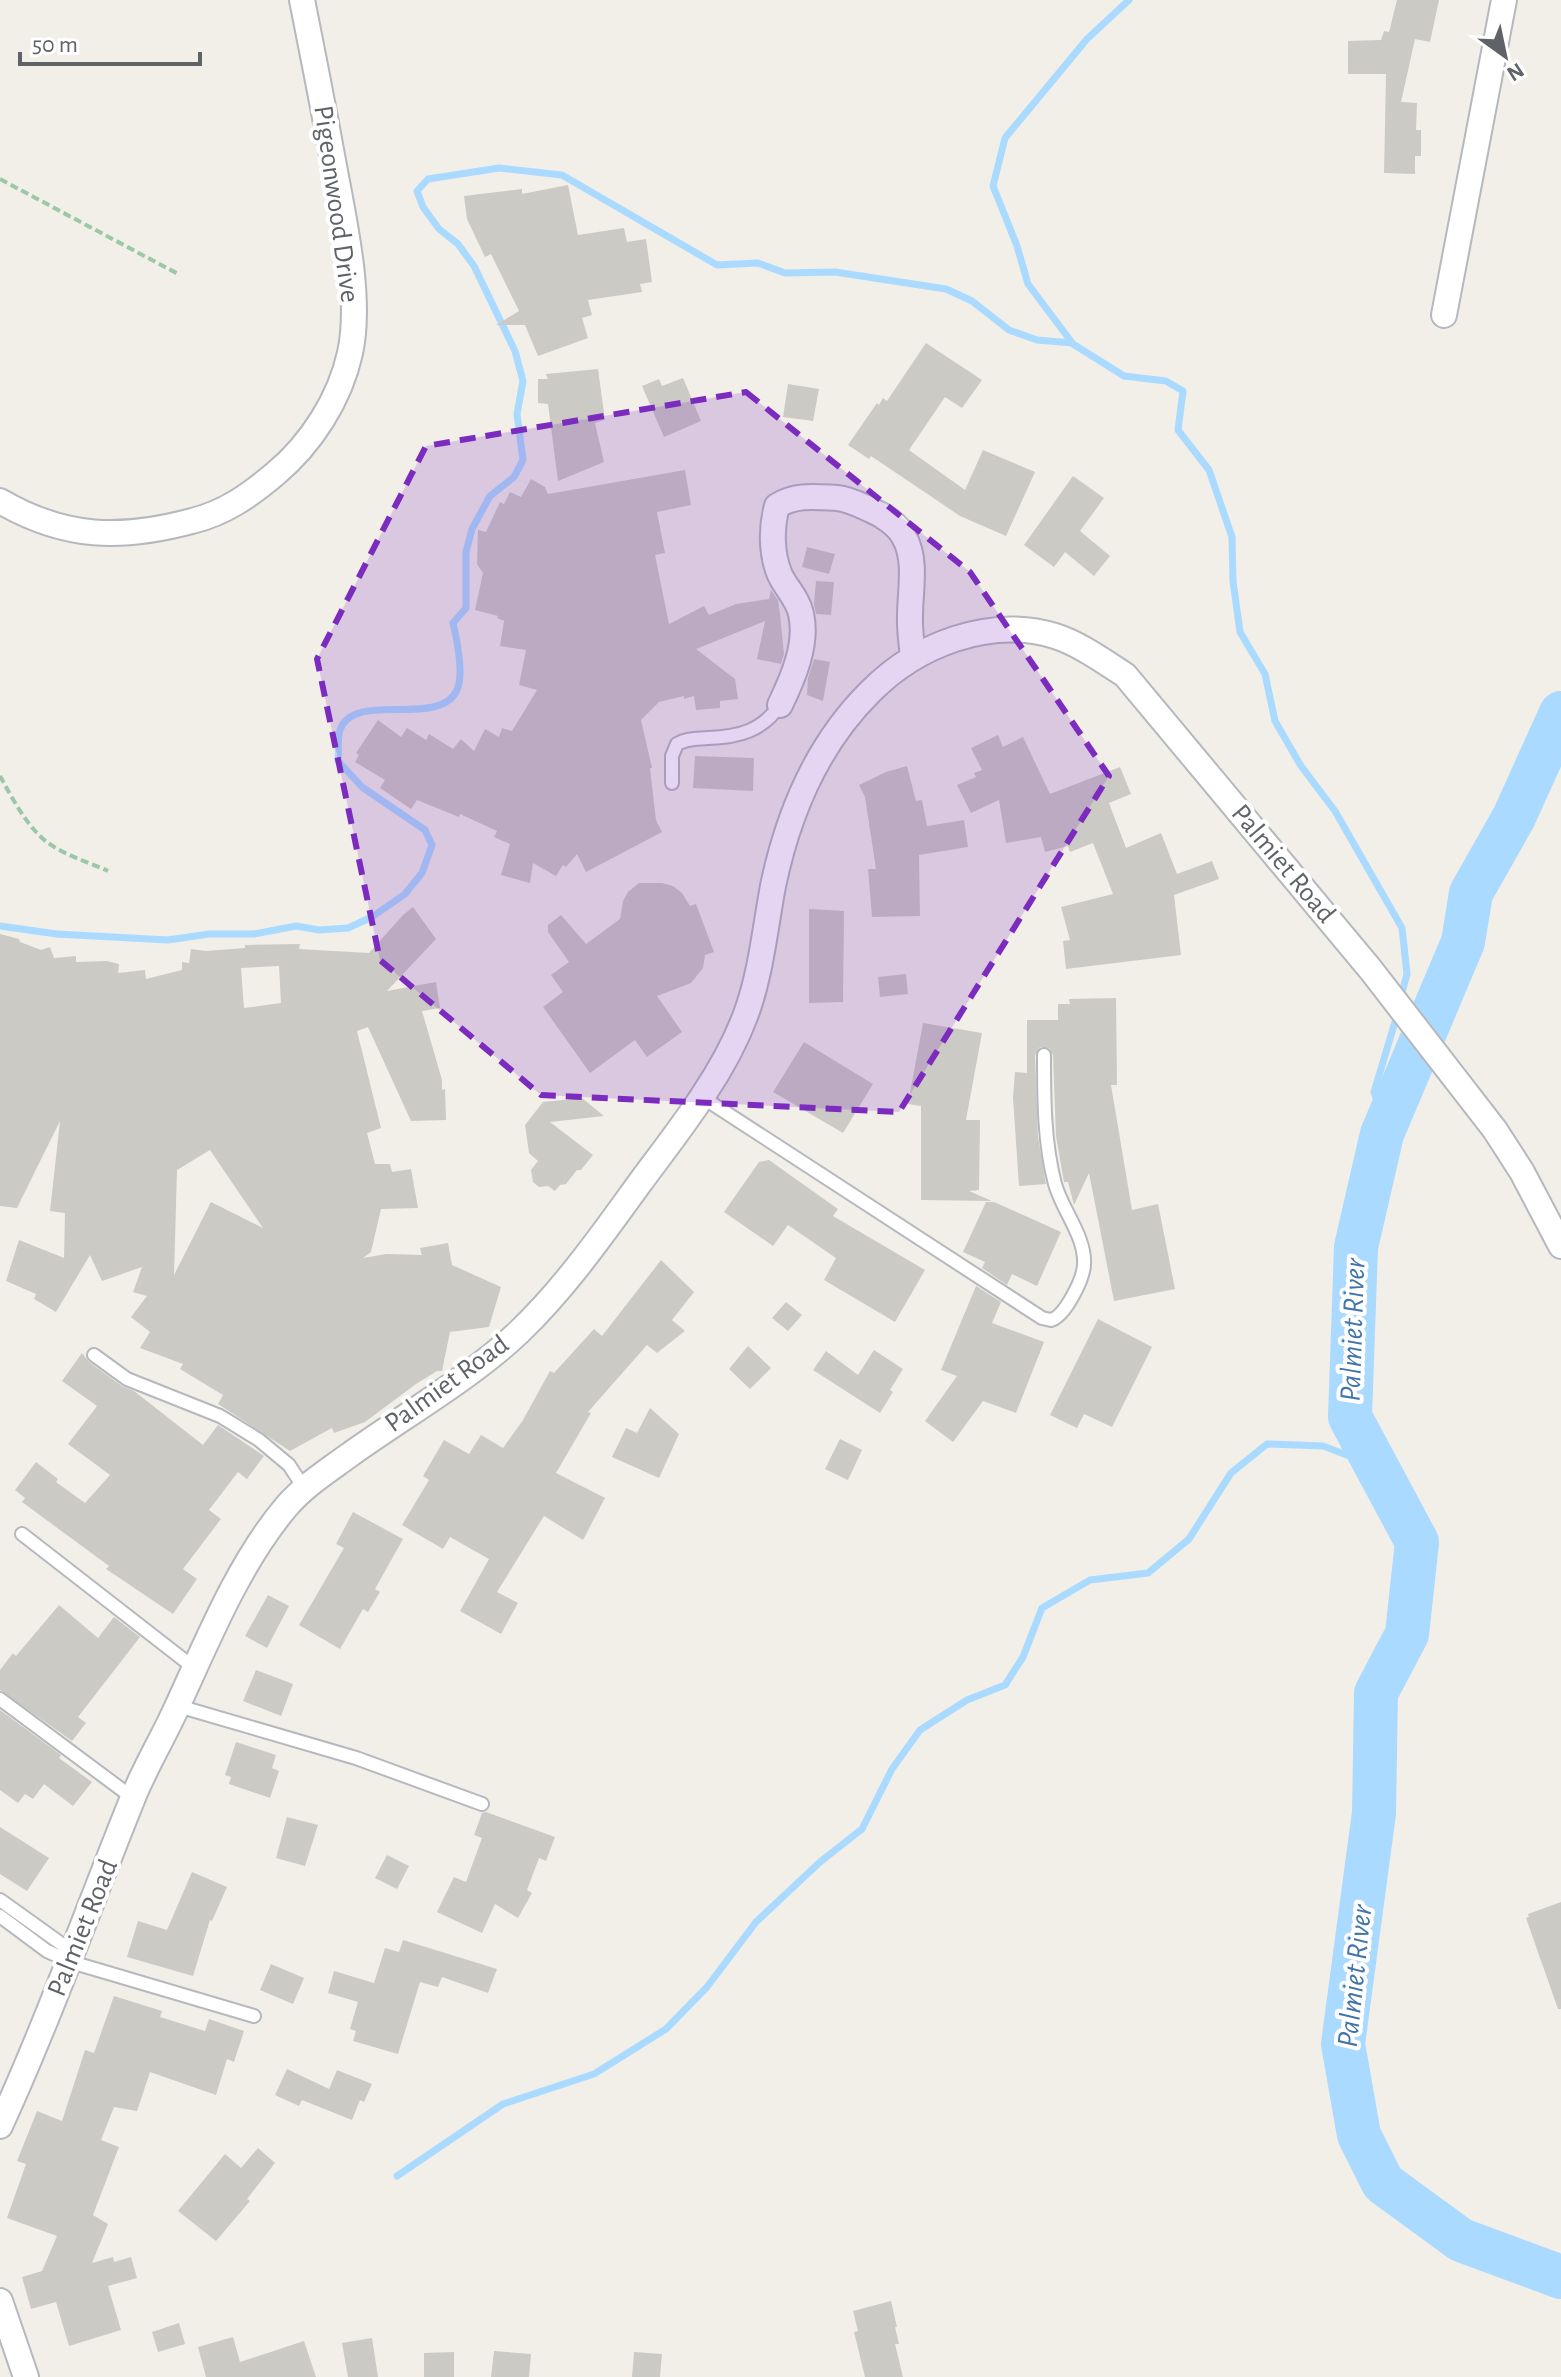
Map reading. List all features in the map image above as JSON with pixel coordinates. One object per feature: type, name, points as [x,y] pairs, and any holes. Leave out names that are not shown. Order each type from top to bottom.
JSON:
[{"type":"street","name":"Pigeonwood Drive","points":[[0,501],[45,523],[91,534],[154,531],[203,519],[243,501],[292,460],[323,420],[339,387],[351,351],[353,306],[346,232],[302,0]]},
{"type":"street","points":[[1444,315],[1504,0]]},
{"type":"street","points":[[780,705],[792,680],[802,635],[801,614],[780,574],[773,549],[777,506],[787,500],[802,497],[846,499],[876,512],[904,536],[911,572],[913,658]]},
{"type":"street","name":"Palmiet Road","points":[[0,2126],[72,1958],[133,1798],[178,1706],[193,1667],[269,1530],[304,1488],[519,1332],[591,1250],[702,1097],[746,1014],[787,834],[811,773],[841,724],[872,689],[913,658],[945,642],[974,633],[1019,631],[1053,636],[1097,657],[1125,675],[1371,970],[1495,1130],[1522,1172],[1561,1246]]},
{"type":"street","points":[[0,2301],[26,2377]]},
{"type":"lane","points":[[672,783],[672,756],[677,744],[688,739],[719,738],[754,731],[773,716],[780,705]]},
{"type":"lane","points":[[702,1097],[1042,1318],[1051,1320],[1063,1313],[1083,1272],[1084,1263],[1081,1245],[1054,1183],[1044,1112],[1044,1055]]},
{"type":"lane","points":[[94,1355],[127,1379],[220,1416],[259,1440],[289,1465],[304,1488]]},
{"type":"lane","points":[[22,1534],[193,1667]]},
{"type":"lane","points":[[0,1699],[133,1798]]},
{"type":"lane","points":[[178,1706],[356,1758],[482,1804]]},
{"type":"lane","points":[[0,1900],[72,1958]]},
{"type":"lane","points":[[0,1916],[47,1951],[254,2016]]},
{"type":"path","points":[[0,179],[180,275]]},
{"type":"path","points":[[0,776],[40,836],[58,848],[108,871]]},
{"type":"highlighted area","points":[[746,392],[970,572],[1109,776],[899,1112],[541,1095],[380,960],[317,659],[426,446]]},
{"type":"building","points":[[1397,0],[1439,0],[1430,42],[1415,39],[1401,102],[1417,103],[1416,130],[1421,130],[1421,156],[1415,156],[1415,174],[1384,173],[1386,74],[1348,74],[1348,41],[1381,40],[1384,31],[1389,32]]},
{"type":"building","points":[[568,185],[578,235],[624,228],[627,242],[646,239],[652,282],[640,284],[642,292],[588,300],[592,315],[582,318],[588,338],[538,356],[525,325],[496,325],[519,311],[491,254],[485,257],[467,219],[464,196],[522,189],[522,194]]},
{"type":"building","points":[[926,343],[982,380],[962,408],[945,397],[909,450],[965,490],[983,450],[1035,472],[1006,536],[960,516],[871,456],[869,459],[848,445],[877,403],[879,405],[883,398],[887,401]]},
{"type":"building","points":[[598,369],[605,420],[595,423],[604,462],[558,481],[548,404],[538,403],[538,379],[548,379],[546,374]]},
{"type":"building","points":[[683,378],[701,421],[664,437],[642,386],[659,379],[662,386]]},
{"type":"building","points":[[788,384],[819,389],[813,421],[783,417]]},
{"type":"building","points":[[685,470],[691,505],[657,512],[665,553],[655,555],[669,624],[704,606],[709,615],[736,604],[769,599],[771,590],[778,600],[780,614],[784,654],[781,664],[757,659],[765,621],[696,649],[735,679],[738,699],[720,701],[720,708],[696,710],[694,696],[684,699],[684,696],[659,702],[641,720],[652,768],[656,820],[662,832],[586,872],[577,854],[566,867],[563,865],[556,876],[533,863],[530,883],[501,875],[510,844],[494,837],[497,831],[460,814],[459,817],[417,800],[411,809],[380,788],[385,780],[355,762],[359,755],[356,753],[378,720],[401,737],[407,728],[426,740],[429,734],[453,749],[461,739],[474,751],[485,729],[499,737],[502,728],[512,731],[537,690],[519,685],[526,650],[500,646],[504,621],[498,616],[475,610],[483,573],[477,564],[478,530],[486,532],[500,502],[504,504],[510,492],[521,497],[531,479],[545,487],[548,494]]},
{"type":"building","points":[[1073,476],[1104,498],[1080,531],[1110,556],[1094,576],[1065,552],[1054,567],[1024,545]]},
{"type":"building","points":[[807,547],[835,554],[829,574],[802,567]]},
{"type":"building","points":[[816,581],[834,582],[831,615],[816,614]]},
{"type":"building","points":[[814,659],[830,662],[823,701],[807,695]]},
{"type":"building","points":[[998,735],[1003,747],[1023,737],[1050,794],[1120,767],[1131,794],[1109,803],[1126,848],[1161,833],[1177,874],[1212,861],[1219,879],[1174,895],[1181,955],[1066,969],[1063,941],[1070,940],[1061,907],[1113,894],[1093,843],[1070,852],[1068,846],[1045,852],[1041,837],[1006,843],[999,800],[971,813],[957,785],[976,777],[974,773],[982,770],[971,748]]},
{"type":"building","points":[[695,756],[754,758],[753,791],[693,788]]},
{"type":"building","points":[[907,766],[916,801],[922,800],[927,826],[964,820],[968,847],[919,855],[920,916],[872,917],[868,869],[876,869],[865,797],[859,785]]},
{"type":"building","points":[[639,883],[673,886],[690,906],[696,904],[714,952],[705,955],[703,968],[691,983],[657,996],[682,1032],[647,1057],[635,1040],[590,1073],[543,1007],[563,992],[551,975],[569,962],[548,932],[548,925],[561,915],[586,944],[620,919],[623,901]]},
{"type":"building","points":[[413,907],[436,939],[387,991],[436,982],[440,1008],[422,1011],[442,1080],[442,1090],[445,1089],[446,1120],[411,1121],[368,1027],[357,1031],[381,1128],[367,1133],[375,1164],[390,1164],[392,1172],[411,1169],[418,1208],[381,1209],[371,1252],[363,1258],[386,1254],[422,1255],[420,1248],[448,1243],[452,1265],[501,1287],[489,1327],[450,1332],[442,1371],[416,1384],[365,1422],[334,1433],[332,1428],[290,1451],[218,1404],[223,1395],[180,1369],[183,1364],[140,1348],[150,1332],[131,1317],[147,1296],[133,1292],[142,1267],[102,1281],[90,1255],[56,1312],[34,1299],[36,1294],[6,1281],[19,1240],[64,1258],[65,1213],[50,1211],[60,1121],[17,1208],[0,1206],[0,934],[41,950],[50,947],[54,958],[76,956],[76,962],[107,961],[119,964],[118,973],[145,970],[146,979],[182,970],[182,962],[189,963],[191,949],[206,951],[245,948],[245,945],[300,944],[299,949],[369,953]],"holes":[[[279,966],[281,1003],[244,1008],[241,968]],[[210,1150],[263,1228],[211,1202],[174,1275],[177,1170]]]},
{"type":"building","points":[[809,909],[844,911],[843,1002],[809,1003]]},
{"type":"building","points":[[906,974],[908,994],[880,997],[878,977]]},
{"type":"building","points":[[1116,998],[1117,1085],[1111,1085],[1132,1210],[1158,1204],[1175,1289],[1114,1301],[1089,1173],[1074,1205],[1068,1182],[1064,1182],[1056,1136],[1053,1055],[1049,1048],[1040,1047],[1035,1055],[1038,1137],[1046,1184],[1019,1186],[1013,1098],[1015,1072],[1027,1073],[1027,1020],[1058,1020],[1058,1004],[1070,1004],[1069,999]]},
{"type":"building","points":[[923,1023],[982,1033],[966,1120],[980,1120],[979,1190],[969,1191],[992,1201],[921,1200],[921,1106],[908,1104]]},
{"type":"building","points":[[804,1042],[873,1084],[843,1133],[773,1092]]},
{"type":"building","points":[[582,1098],[604,1116],[550,1122],[593,1155],[581,1170],[577,1170],[566,1184],[555,1191],[548,1186],[539,1187],[533,1182],[531,1170],[538,1161],[529,1153],[525,1125],[543,1102]]},
{"type":"building","points":[[769,1160],[838,1209],[833,1216],[925,1270],[895,1322],[824,1280],[836,1258],[788,1225],[773,1246],[724,1212],[759,1162]]},
{"type":"building","points":[[986,1202],[994,1202],[1061,1232],[1037,1286],[1012,1274],[1007,1285],[982,1268],[985,1262],[963,1252]]},
{"type":"building","points":[[661,1260],[694,1292],[672,1320],[685,1331],[657,1353],[647,1345],[588,1412],[591,1413],[556,1473],[605,1498],[583,1540],[544,1516],[497,1592],[518,1603],[501,1634],[460,1611],[489,1559],[450,1537],[443,1549],[402,1525],[429,1480],[423,1476],[444,1440],[469,1454],[481,1435],[503,1448],[523,1420],[550,1371],[554,1373],[594,1329],[602,1336]]},
{"type":"building","points":[[976,1286],[1001,1302],[992,1323],[1044,1342],[1016,1413],[983,1401],[953,1442],[925,1421],[957,1376],[941,1370]]},
{"type":"building","points":[[786,1302],[802,1315],[788,1331],[772,1318]]},
{"type":"building","points":[[1098,1319],[1152,1347],[1112,1427],[1084,1414],[1077,1428],[1050,1415]]},
{"type":"building","points":[[748,1346],[771,1368],[750,1389],[729,1369]]},
{"type":"building","points":[[874,1350],[903,1369],[880,1413],[813,1370],[826,1351],[858,1375]]},
{"type":"building","points":[[82,1353],[89,1362],[134,1391],[203,1445],[218,1425],[264,1456],[247,1479],[238,1472],[209,1510],[221,1519],[183,1569],[197,1579],[173,1614],[106,1569],[109,1566],[22,1502],[25,1498],[15,1490],[36,1462],[58,1479],[56,1482],[85,1503],[110,1475],[68,1444],[97,1406],[62,1381]]},
{"type":"building","points":[[650,1408],[679,1434],[659,1478],[612,1457],[626,1428],[637,1433]]},
{"type":"building","points":[[840,1439],[862,1450],[848,1480],[825,1469]]},
{"type":"building","points":[[353,1512],[403,1539],[375,1589],[380,1592],[368,1612],[363,1609],[340,1649],[299,1625],[344,1548],[336,1544]]},
{"type":"building","points":[[268,1595],[289,1606],[267,1648],[245,1636]]},
{"type":"building","points":[[59,1605],[98,1638],[114,1617],[140,1637],[78,1717],[86,1723],[72,1741],[0,1690],[0,1670],[13,1653],[16,1656]]},
{"type":"building","points":[[256,1670],[293,1684],[281,1716],[243,1701]]},
{"type":"building","points":[[0,1710],[92,1782],[73,1806],[44,1784],[33,1799],[25,1794],[18,1803],[0,1790]]},
{"type":"building","points":[[236,1742],[276,1755],[272,1768],[279,1771],[270,1798],[229,1784],[231,1777],[225,1775]]},
{"type":"building","points":[[482,1813],[555,1837],[546,1861],[539,1858],[527,1890],[532,1893],[518,1918],[495,1904],[482,1933],[437,1912],[454,1877],[466,1882],[482,1838],[474,1835]]},
{"type":"building","points":[[287,1817],[318,1825],[305,1866],[276,1858]]},
{"type":"building","points":[[0,1827],[49,1858],[27,1891],[0,1874]]},
{"type":"building","points":[[387,1855],[409,1866],[397,1889],[375,1878]]},
{"type":"building","points":[[192,1872],[227,1887],[210,1920],[193,1976],[127,1957],[138,1921],[167,1930]]},
{"type":"building","points":[[1561,1902],[1561,2009],[1558,2009],[1526,1918],[1528,1914]]},
{"type":"building","points":[[403,1940],[497,1969],[488,1993],[442,1977],[438,1987],[420,1982],[398,2054],[353,2041],[356,2031],[350,2029],[358,2002],[328,1993],[334,1971],[374,1983],[385,1948],[399,1952]]},
{"type":"building","points":[[271,1964],[304,1978],[293,2004],[260,1990]]},
{"type":"building","points":[[114,1996],[162,2011],[160,2017],[205,2031],[209,2019],[244,2031],[234,2062],[227,2059],[216,2095],[150,2072],[137,2111],[114,2107],[101,2140],[119,2147],[93,2215],[108,2224],[92,2263],[113,2257],[114,2262],[131,2257],[137,2278],[108,2286],[121,2330],[69,2346],[56,2302],[31,2309],[22,2277],[42,2271],[57,2236],[7,2218],[26,2164],[17,2161],[37,2111],[62,2121],[85,2050],[94,2053]]},
{"type":"building","points":[[287,2069],[329,2089],[337,2070],[372,2084],[364,2102],[360,2100],[352,2120],[302,2100],[299,2106],[275,2095]]},
{"type":"building","points":[[258,2148],[275,2163],[247,2199],[250,2201],[216,2241],[178,2211],[225,2154],[241,2168]]},
{"type":"building","points":[[891,2301],[899,2344],[895,2344],[903,2377],[865,2377],[854,2332],[858,2331],[853,2311]]},
{"type":"building","points":[[179,2323],[185,2344],[158,2352],[152,2332]]},
{"type":"building","points":[[233,2337],[240,2362],[304,2341],[316,2377],[206,2377],[198,2347]]},
{"type":"building","points":[[372,2338],[378,2377],[348,2377],[342,2343]]},
{"type":"building","points":[[494,2351],[531,2354],[529,2377],[491,2377]]},
{"type":"building","points":[[454,2352],[454,2377],[424,2377],[424,2353]]},
{"type":"building","points":[[634,2352],[662,2354],[660,2377],[632,2377]]},
{"type":"waterway","points":[[1129,0],[1087,39],[1005,138],[993,186],[1017,246],[1028,284],[1073,344],[1124,376],[1166,381],[1183,391],[1178,430],[1209,470],[1232,537],[1233,581],[1240,632],[1265,674],[1275,721],[1301,766],[1335,811],[1402,928],[1407,974],[1400,1000]]},
{"type":"waterway","points":[[0,926],[57,934],[168,940],[209,934],[254,934],[296,926],[319,930],[348,928],[372,917],[405,894],[422,873],[432,845],[425,830],[362,787],[338,761],[339,734],[348,718],[361,712],[433,707],[447,701],[457,690],[460,666],[453,623],[466,608],[466,552],[472,529],[490,496],[514,477],[523,460],[517,414],[523,381],[515,351],[474,266],[423,207],[417,191],[428,179],[499,168],[562,175],[717,265],[758,263],[785,273],[835,272],[946,289],[972,301],[1009,330],[1037,340],[1072,343]]},
{"type":"waterway","name":"Palmiet River","points":[[1561,713],[1514,817],[1471,893],[1463,942],[1382,1134],[1356,1247],[1350,1417],[1417,1542],[1407,1634],[1376,1693],[1374,1813],[1343,2044],[1359,2135],[1383,2183],[1461,2240],[1561,2277]]},
{"type":"waterway","points":[[1386,1126],[1374,1092],[1398,1012]]},
{"type":"waterway","points":[[397,2176],[503,2104],[594,2074],[666,2029],[707,1987],[756,1922],[820,1862],[862,1829],[892,1769],[920,1730],[967,1700],[1005,1685],[1023,1657],[1042,1608],[1090,1580],[1148,1573],[1189,1539],[1231,1473],[1267,1444],[1323,1446],[1376,1466]]}]
